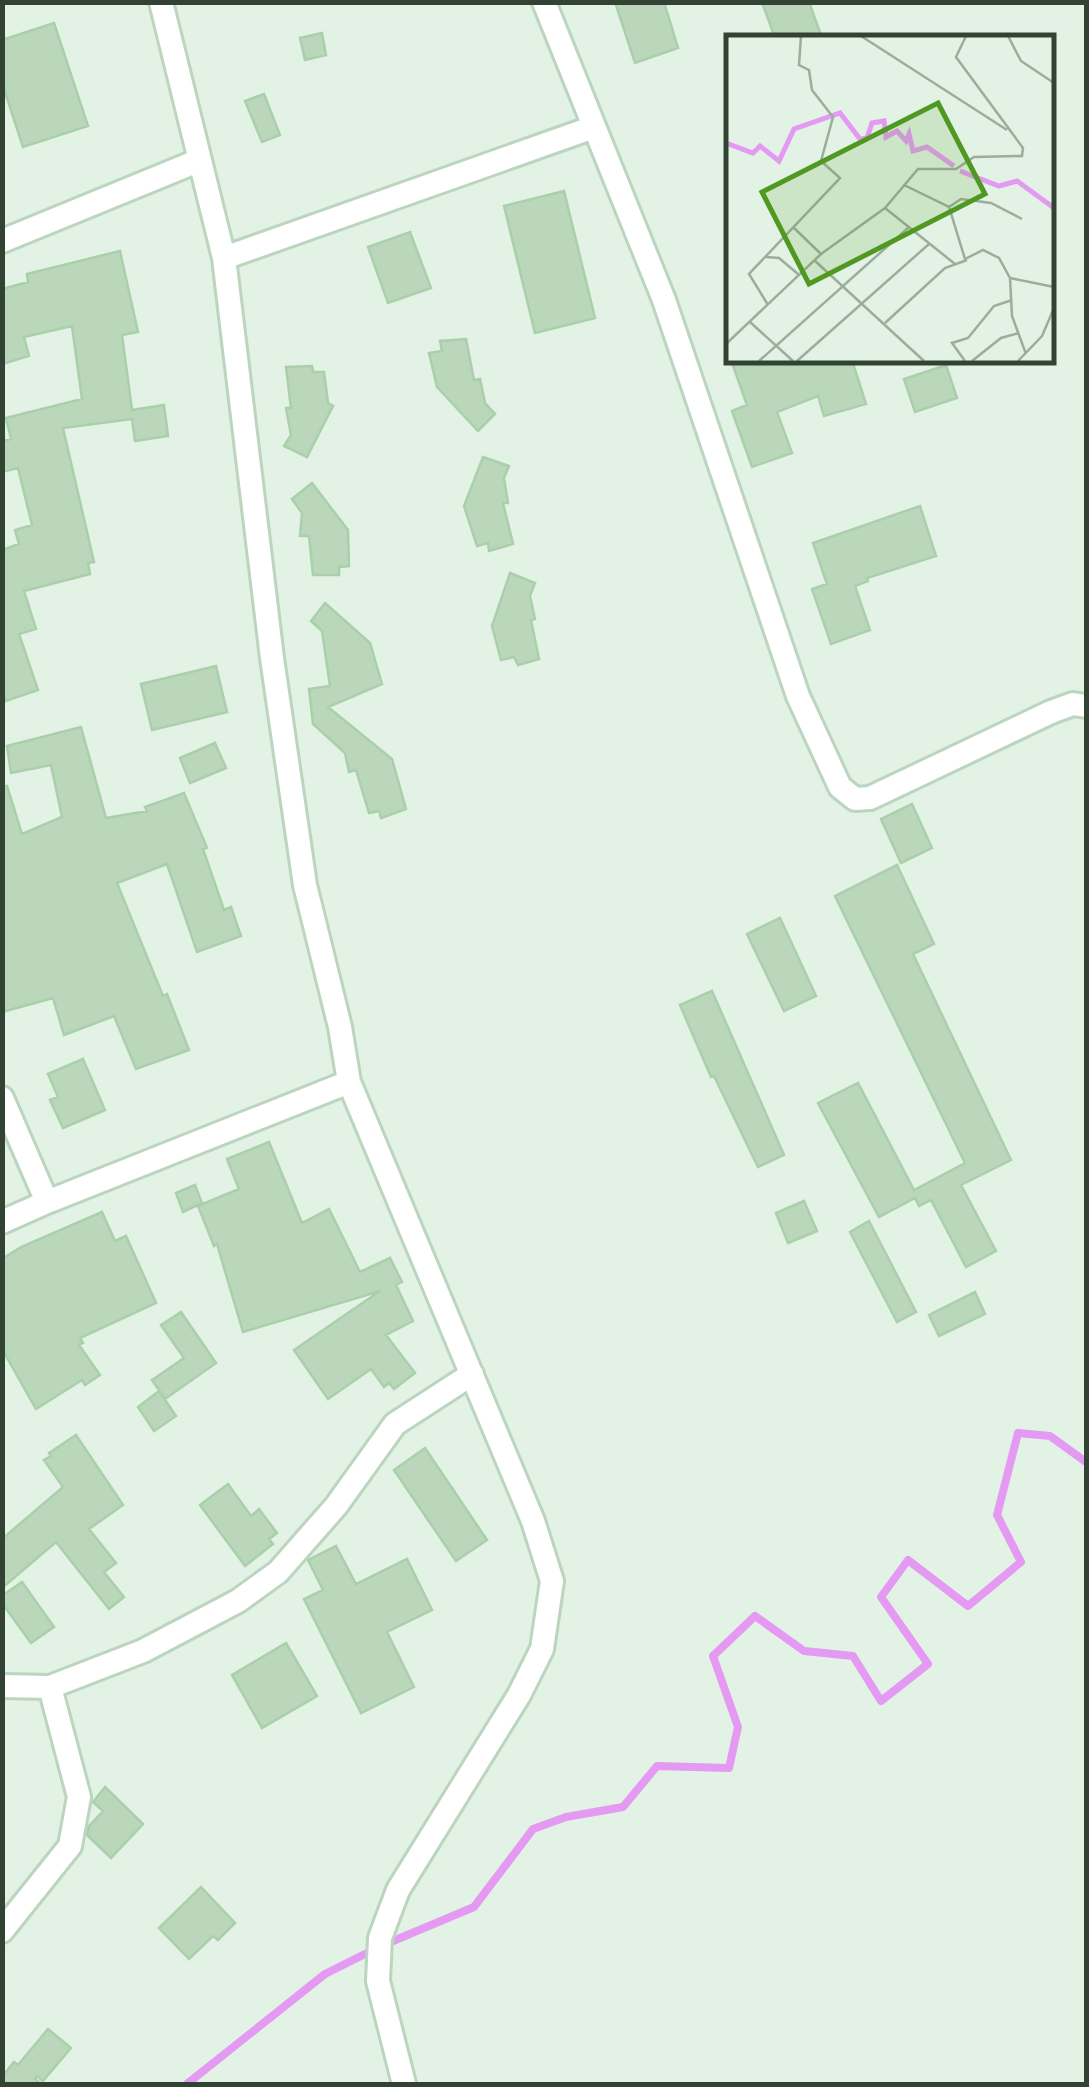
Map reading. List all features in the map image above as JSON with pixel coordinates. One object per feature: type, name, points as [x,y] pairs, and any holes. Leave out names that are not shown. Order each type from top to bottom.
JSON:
[{"type":"street","points":[[161,2],[224,258],[272,658],[305,885],[340,1027],[349,1082],[532,1521],[552,1581],[542,1649],[519,1695],[398,1890],[380,1938],[378,1981],[404,2084]]},
{"type":"street","points":[[544,2],[664,300],[798,696],[840,787],[854,798],[870,798],[1051,712],[1074,704],[1086,706]]},
{"type":"street","points":[[224,258],[594,127]]},
{"type":"street","points":[[2,241],[200,160]]},
{"type":"street","points":[[2,1222],[349,1082]]},
{"type":"street","points":[[2,1098],[47,1202]]},
{"type":"street","points":[[2,1686],[50,1687],[143,1651],[238,1601],[278,1572],[336,1506],[395,1424],[472,1374]]},
{"type":"street","points":[[2,1931],[70,1846],[78,1797],[50,1687]]},
{"type":"building","points":[[615,2],[664,2],[678,48],[635,63]]},
{"type":"building","points":[[762,2],[809,2],[821,35],[774,35]]},
{"type":"building","points":[[54,23],[88,126],[23,147],[2,83],[2,40]]},
{"type":"building","points":[[322,33],[326,55],[305,60],[300,38]]},
{"type":"building","points":[[264,94],[280,135],[262,142],[245,101]]},
{"type":"building","points":[[564,191],[595,318],[535,333],[504,206]]},
{"type":"building","points":[[410,232],[431,288],[388,303],[368,247]]},
{"type":"building","points":[[120,251],[138,332],[122,335],[132,410],[164,405],[168,436],[135,441],[132,419],[63,428],[94,562],[88,563],[90,574],[24,591],[36,629],[19,634],[38,690],[6,701],[2,690],[2,550],[19,544],[15,530],[32,525],[18,468],[2,472],[2,441],[11,439],[6,418],[82,399],[72,326],[24,337],[29,356],[2,364],[2,289],[28,282],[27,274]]},
{"type":"building","points":[[466,339],[474,380],[480,379],[485,403],[495,414],[478,431],[437,387],[429,353],[442,351],[440,341]]},
{"type":"building","points":[[732,362],[853,362],[866,404],[824,416],[818,396],[777,412],[792,453],[752,467],[732,411],[747,405]]},
{"type":"building","points":[[946,365],[957,398],[915,412],[904,379]]},
{"type":"building","points":[[312,366],[313,372],[324,372],[328,403],[333,406],[307,457],[284,446],[291,435],[286,408],[291,408],[286,367]]},
{"type":"building","points":[[483,457],[509,466],[504,478],[508,503],[503,503],[513,544],[489,551],[488,543],[477,546],[464,506]]},
{"type":"building","points":[[312,483],[348,530],[349,566],[339,567],[339,575],[313,575],[309,536],[300,536],[302,513],[292,499]]},
{"type":"building","points":[[920,506],[936,556],[867,578],[868,581],[855,586],[870,630],[831,644],[812,589],[827,584],[813,543]]},
{"type":"building","points":[[510,573],[535,583],[530,596],[535,619],[531,620],[539,659],[518,665],[514,657],[501,660],[492,626]]},
{"type":"building","points":[[325,603],[370,643],[382,684],[328,707],[392,759],[406,809],[381,818],[379,811],[369,813],[356,770],[349,772],[345,753],[313,724],[309,689],[330,686],[322,631],[311,621]]},
{"type":"building","points":[[216,666],[227,712],[152,730],[141,684]]},
{"type":"building","points":[[81,727],[106,818],[147,811],[145,807],[184,793],[207,848],[203,849],[224,910],[231,907],[241,936],[197,952],[167,864],[117,883],[189,1050],[136,1069],[114,1016],[64,1035],[53,998],[2,1012],[2,787],[7,786],[22,834],[62,817],[51,765],[11,773],[7,746]]},
{"type":"building","points":[[215,743],[226,768],[190,783],[180,758]]},
{"type":"building","points":[[912,804],[932,848],[901,863],[881,819]]},
{"type":"building","points":[[897,865],[934,944],[913,954],[1011,1160],[961,1185],[996,1251],[966,1267],[931,1200],[919,1206],[915,1198],[879,1217],[818,1103],[858,1083],[914,1190],[965,1163],[835,896]]},
{"type":"building","points":[[780,918],[816,996],[784,1011],[747,934]]},
{"type":"building","points":[[712,991],[784,1155],[758,1167],[714,1076],[711,1077],[680,1005]]},
{"type":"building","points":[[83,1059],[105,1110],[63,1128],[50,1100],[58,1097],[48,1074]]},
{"type":"building","points":[[269,1142],[302,1223],[329,1209],[360,1272],[390,1258],[402,1282],[396,1285],[413,1321],[386,1335],[415,1373],[394,1389],[389,1383],[384,1387],[371,1369],[328,1399],[294,1350],[380,1291],[243,1332],[217,1244],[214,1246],[198,1206],[239,1189],[227,1159]]},
{"type":"building","points":[[195,1185],[202,1203],[183,1212],[176,1193]]},
{"type":"building","points":[[804,1201],[817,1231],[788,1243],[776,1213]]},
{"type":"building","points":[[102,1212],[115,1241],[126,1236],[156,1303],[80,1338],[83,1343],[79,1345],[100,1375],[85,1385],[82,1380],[36,1409],[2,1349],[2,1259]]},
{"type":"building","points":[[869,1221],[916,1312],[897,1322],[850,1232]]},
{"type":"building","points":[[975,1292],[985,1314],[939,1336],[929,1315]]},
{"type":"building","points":[[181,1312],[216,1363],[165,1399],[152,1380],[184,1358],[161,1325]]},
{"type":"building","points":[[159,1391],[176,1416],[154,1431],[138,1407]]},
{"type":"building","points":[[76,1435],[123,1505],[89,1529],[116,1563],[104,1572],[124,1597],[109,1609],[56,1542],[2,1588],[2,1539],[63,1487],[44,1460]]},
{"type":"building","points":[[425,1448],[487,1540],[456,1561],[394,1470]]},
{"type":"building","points":[[228,1484],[251,1516],[259,1509],[277,1533],[269,1539],[273,1544],[245,1566],[200,1505]]},
{"type":"building","points":[[336,1546],[356,1584],[407,1559],[432,1610],[387,1632],[414,1687],[361,1713],[304,1599],[323,1590],[308,1560]]},
{"type":"building","points":[[22,1582],[54,1627],[31,1643],[2,1603],[2,1596]]},
{"type":"building","points":[[286,1643],[317,1696],[262,1728],[232,1675]]},
{"type":"building","points":[[105,1787],[143,1824],[111,1858],[87,1835],[89,1826],[103,1811],[93,1802]]},
{"type":"building","points":[[201,1887],[235,1923],[218,1940],[213,1936],[189,1959],[159,1928]]},
{"type":"building","points":[[48,2029],[71,2048],[43,2081],[37,2076],[35,2079],[42,2084],[2,2084],[2,2077],[14,2062],[18,2065]]},
{"type":"waterway","points":[[386,1944],[474,1907],[533,1829],[566,1817],[623,1807],[657,1766],[729,1768],[738,1727],[713,1656],[755,1616],[804,1651],[853,1656],[881,1701],[928,1664],[881,1597],[908,1560],[968,1606],[1021,1562],[997,1515],[1018,1433],[1050,1436],[1086,1462]]},
{"type":"waterway","points":[[187,2084],[325,1974],[373,1950]]}]
